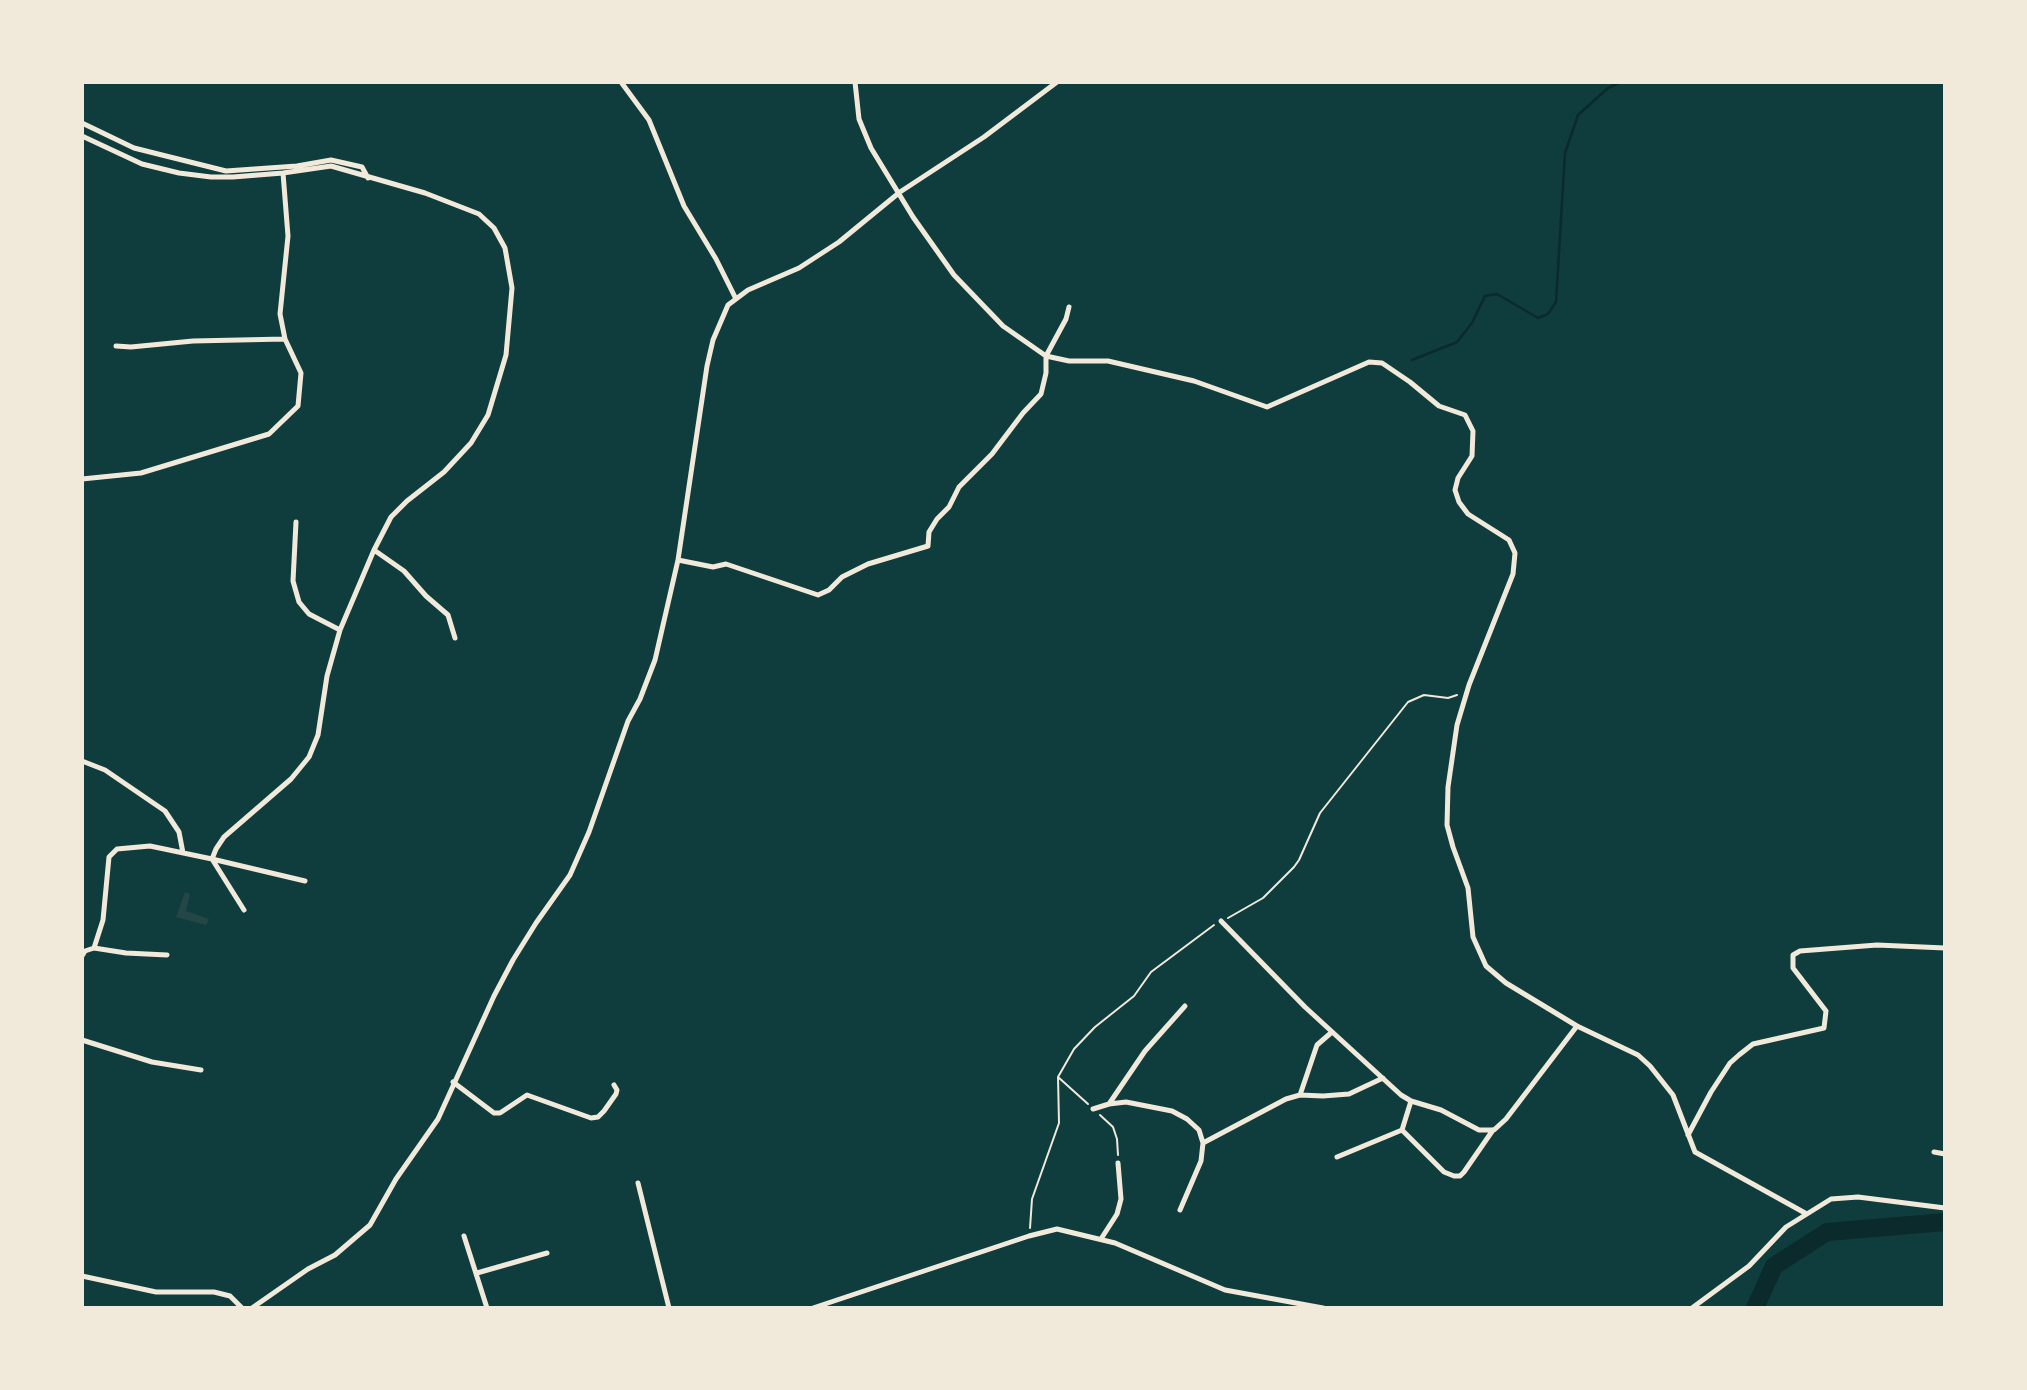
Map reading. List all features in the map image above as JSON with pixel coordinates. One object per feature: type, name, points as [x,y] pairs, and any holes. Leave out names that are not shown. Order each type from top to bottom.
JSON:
[{"type":"street","points":[[621,82],[649,120],[684,206],[735,297]]},
{"type":"street","points":[[855,82],[859,119],[871,148],[913,217],[954,275],[1003,326],[1046,356],[1069,361],[1108,360],[1194,381],[1267,407],[1369,362],[1382,362],[1439,406],[1465,415],[1473,431],[1472,456],[1458,478],[1455,490],[1459,502],[1468,514],[1509,540],[1515,553],[1515,563],[1469,685],[1457,725],[1448,787],[1447,825],[1452,847],[1468,888],[1473,937],[1486,966],[1493,974],[1577,1026],[1638,1055],[1650,1066],[1673,1095],[1695,1152],[1805,1213]]},
{"type":"street","points":[[252,1308],[308,1269],[335,1255],[370,1225],[396,1179],[438,1118],[513,960],[570,876],[589,832],[628,721],[655,660],[678,560],[710,353],[721,317],[728,305],[735,297],[799,268],[839,242],[900,192],[984,137],[1058,82]]},
{"type":"street","points":[[82,122],[134,148],[226,171],[297,166],[331,160],[362,167],[368,178]]},
{"type":"street","points":[[82,136],[142,164],[211,177],[283,173],[331,166],[425,193],[479,214],[494,228],[505,248],[512,288],[506,355],[488,415],[471,443],[444,472],[391,517],[340,630],[327,676],[318,735],[309,757],[291,779],[224,837],[212,859]]},
{"type":"street","points":[[82,479],[141,473],[269,433],[298,406],[301,373],[285,339],[280,314],[288,236],[283,173]]},
{"type":"street","points":[[678,560],[713,567],[726,564],[818,596],[842,578],[868,564],[928,546],[929,532],[949,507],[959,487],[992,454],[1041,394],[1046,373],[1046,356],[1066,320],[1069,307]]},
{"type":"street","points":[[116,346],[285,339]]},
{"type":"street","points":[[296,522],[293,581],[299,602],[309,614],[340,630]]},
{"type":"street","points":[[374,550],[404,570],[426,596],[448,615],[456,638]]},
{"type":"street","points":[[82,761],[105,770],[165,811],[179,832],[183,853]]},
{"type":"street","points":[[94,947],[103,920],[109,857],[117,849],[150,846],[305,881]]},
{"type":"street","points":[[212,859],[244,910]]},
{"type":"street","points":[[1222,921],[1297,999],[1411,1101],[1441,1110],[1479,1130],[1494,1130]]},
{"type":"street","points":[[1688,1135],[1730,1063],[1739,1055],[1753,1044],[1824,1028],[1826,1011],[1793,968],[1793,955],[1800,951],[1877,945],[1945,948]]},
{"type":"street","points":[[83,953],[94,947],[126,953],[167,955]]},
{"type":"street","points":[[1109,1104],[1145,1051],[1185,1006]]},
{"type":"street","points":[[1402,1130],[1444,1172],[1460,1176],[1577,1026]]},
{"type":"street","points":[[1300,1095],[1317,1045],[1332,1032]]},
{"type":"street","points":[[82,1040],[152,1062],[201,1070]]},
{"type":"street","points":[[1203,1143],[1286,1099],[1300,1095],[1349,1094],[1383,1078]]},
{"type":"street","points":[[453,1082],[494,1114],[500,1113],[527,1095],[591,1118],[598,1117],[616,1094],[614,1085]]},
{"type":"street","points":[[1402,1130],[1411,1101]]},
{"type":"street","points":[[1093,1109],[1126,1102],[1172,1111],[1199,1130],[1203,1143],[1200,1161],[1180,1210]]},
{"type":"street","points":[[1337,1157],[1402,1130]]},
{"type":"street","points":[[1934,1152],[1945,1154]]},
{"type":"street","points":[[1101,1239],[1117,1214],[1121,1199],[1118,1163]]},
{"type":"street","points":[[638,1184],[669,1308]]},
{"type":"street","points":[[1692,1308],[1749,1266],[1786,1227],[1831,1199],[1858,1197],[1945,1208]]},
{"type":"street","points":[[813,1308],[1057,1229],[1101,1239],[1225,1290],[1323,1308]]},
{"type":"street","points":[[464,1236],[487,1308]]},
{"type":"street","points":[[477,1273],[547,1253]]},
{"type":"street","points":[[82,1276],[156,1292],[214,1292],[230,1296],[242,1308]]},
{"type":"path","points":[[1029,1236],[1032,1199],[1059,1123],[1058,1077],[1074,1049],[1095,1027],[1134,996],[1151,972],[1222,921],[1263,898],[1294,867],[1320,813],[1408,702],[1424,695],[1448,698],[1469,685]]},
{"type":"path","points":[[1058,1077],[1113,1127],[1118,1139],[1118,1163]]},
{"type":"shaded area","points":[[185,892],[190,894],[186,911],[209,919],[206,925],[176,917]]},
{"type":"waterway","points":[[1412,360],[1457,342],[1472,323],[1485,296],[1497,294],[1538,318],[1548,314],[1556,302],[1565,153],[1578,115],[1608,88],[1621,82]]},
{"type":"waterway","points":[[1755,1308],[1774,1266],[1827,1232],[1945,1222]]}]
